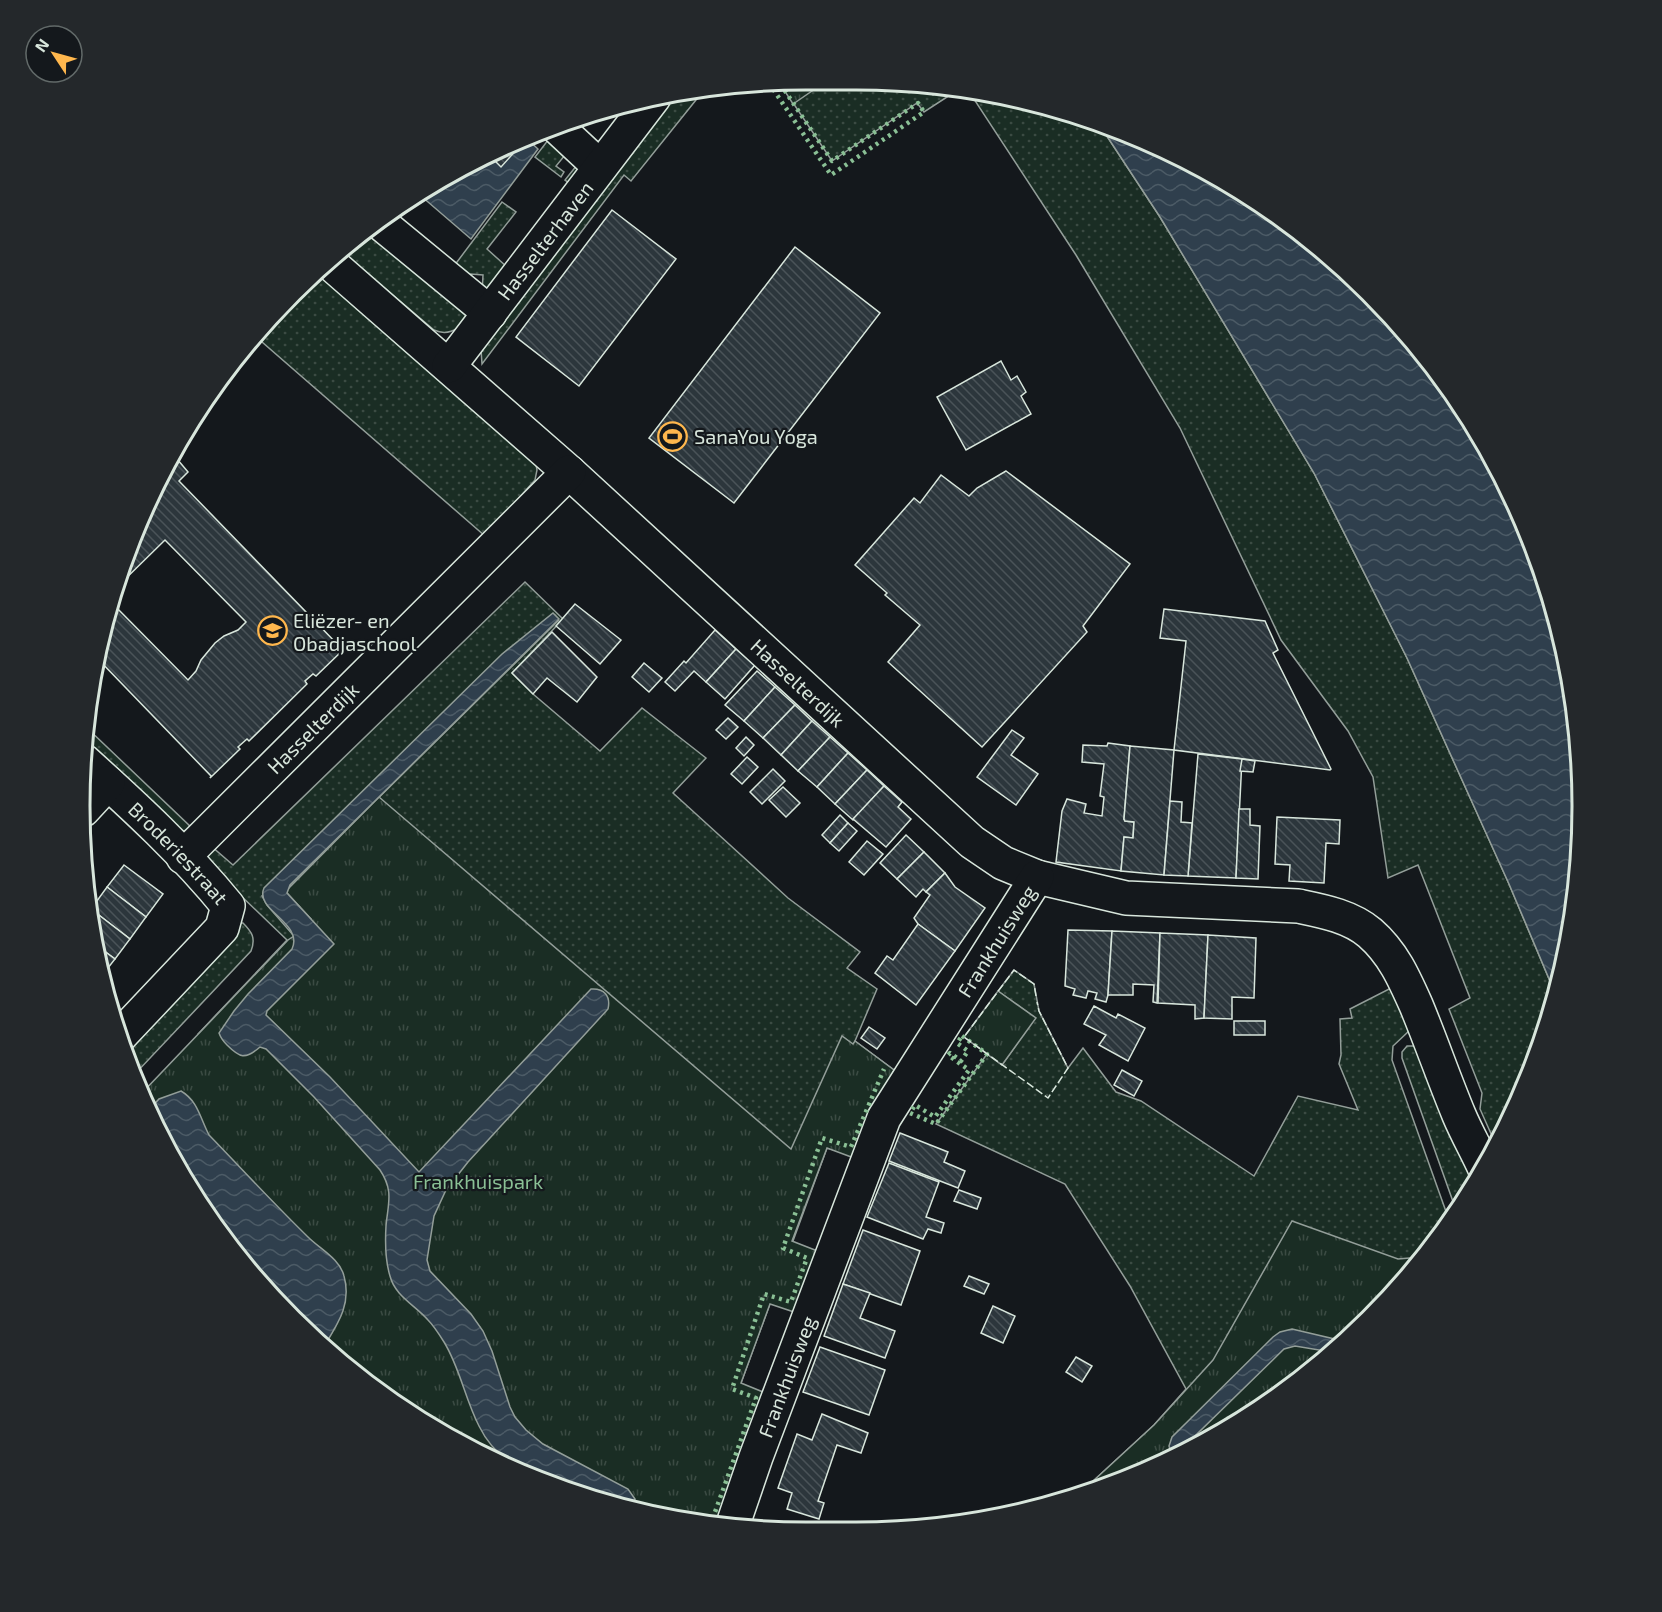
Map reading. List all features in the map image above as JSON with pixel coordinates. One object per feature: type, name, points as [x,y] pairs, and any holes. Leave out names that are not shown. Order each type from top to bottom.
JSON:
[{"type":"street","name":"Hasselterhaven","points":[[449,366],[645,109]]},
{"type":"street","name":"Hasselterhaven","points":[[563,133],[600,167]]},
{"type":"street","name":"Hasselterhaven","points":[[385,227],[489,313]]},
{"type":"street","name":"Hasselterdijk","points":[[335,267],[569,472],[972,842],[1003,863],[1037,877]]},
{"type":"street","name":"Hasselterdijk","points":[[183,856],[569,472]]},
{"type":"street","name":"Broderiestraat","points":[[92,768],[183,856],[228,906],[222,928],[126,1030]]},
{"type":"street","points":[[90,801],[108,783]]},
{"type":"street","name":"Frankhuisweg","points":[[735,1518],[884,1118],[1037,877],[1126,898],[1298,906],[1324,911],[1368,931],[1384,946],[1399,967],[1436,1052],[1460,1116],[1480,1157]]},
{"type":"green space","points":[[813,90],[793,104],[785,91]]},
{"type":"green space","points":[[856,90],[947,97],[924,112],[917,103],[832,161],[785,91]]},
{"type":"green space","points":[[697,99],[631,181],[624,175],[482,364],[481,349],[486,338],[665,104]]},
{"type":"green space","points":[[975,100],[1041,114],[1107,136],[1160,217],[1314,473],[1407,658],[1509,884],[1550,981],[1534,1036],[1492,1135],[1480,1109],[1482,1093],[1449,1009],[1470,998],[1418,865],[1388,878],[1373,777],[1348,731],[1281,640],[1180,428],[1076,255]]},
{"type":"green space","points":[[558,135],[581,169],[569,183],[565,180],[577,165],[565,155],[556,166],[564,172],[561,177],[535,157],[549,138]]},
{"type":"green space","points":[[502,202],[516,212],[487,249],[507,267],[482,295],[483,275],[471,274],[470,293],[448,274]]},
{"type":"green space","points":[[379,232],[467,312],[466,322],[459,327],[443,332],[434,330],[348,257]]},
{"type":"green space","points":[[326,276],[535,459],[537,470],[535,480],[485,536],[262,342]]},
{"type":"green space","points":[[525,582],[563,619],[512,673],[600,751],[642,708],[706,758],[673,793],[788,898],[860,952],[847,968],[877,989],[855,1041],[894,1070],[856,1156],[827,1148],[741,1383],[714,1516],[705,1515],[334,944],[290,885],[559,620],[262,896],[294,936],[439,1420],[431,1415],[198,1034],[287,940],[210,866],[206,857],[211,846],[233,865]]},
{"type":"green space","points":[[94,735],[192,828],[181,832],[92,754]]},
{"type":"green space","name":"Frankhuispark","points":[[379,797],[791,1149],[842,1036],[853,1044],[855,1041],[894,1070],[854,1158],[827,1148],[792,1241],[820,1252],[797,1313],[770,1304],[741,1383],[768,1394],[725,1517],[666,1508],[621,1498],[576,1484],[489,1448],[448,1426],[370,1374],[334,1344],[268,1278],[211,1204],[186,1164],[148,1087],[288,940],[311,919],[287,893],[287,890]]},
{"type":"green space","points":[[239,923],[243,923],[249,929],[253,942],[251,951],[140,1068],[129,1039]]},
{"type":"green space","points":[[1014,970],[1034,984],[1039,1011],[1068,1068],[1083,1048],[1116,1092],[1141,1101],[1254,1176],[1298,1096],[1358,1110],[1339,1064],[1340,1019],[1352,1018],[1350,1009],[1391,988],[1410,1030],[1393,1046],[1392,1060],[1446,1211],[1424,1242],[1365,1309],[1107,1476],[1093,1481],[1154,1425],[1186,1389],[1130,1286],[1065,1184],[936,1124],[987,1054],[1002,1065],[1035,1018],[998,991]]},
{"type":"green space","points":[[998,991],[1036,1018],[1002,1065],[964,1037]]},
{"type":"green space","points":[[1407,1046],[1417,1046],[1472,1171],[1453,1201],[1402,1058],[1402,1052]]},
{"type":"green space","points":[[1292,1221],[1398,1259],[1411,1258],[1362,1312],[1328,1344],[1254,1401],[1173,1448],[1093,1481],[1154,1425],[1213,1360]]},
{"type":"water","points":[[1107,136],[1173,164],[1214,186],[1292,238],[1328,268],[1394,334],[1424,370],[1476,448],[1498,489],[1534,576],[1548,621],[1566,713],[1572,806],[1570,853],[1566,899],[1550,981],[1509,884],[1407,658],[1314,473],[1160,217]]},
{"type":"water","points":[[533,145],[538,149],[471,239],[426,200],[489,164]]},
{"type":"water","points":[[553,613],[559,619],[290,885],[287,893],[334,944],[267,1011],[266,1015],[330,1077],[419,1172],[591,989],[603,991],[606,994],[608,1009],[468,1162],[446,1190],[434,1216],[427,1260],[430,1271],[471,1314],[483,1331],[510,1407],[526,1430],[543,1444],[628,1489],[635,1501],[576,1484],[532,1467],[498,1452],[491,1445],[474,1416],[444,1342],[430,1322],[401,1295],[393,1283],[388,1270],[386,1251],[389,1191],[380,1170],[314,1097],[266,1049],[260,1047],[246,1056],[239,1055],[224,1042],[219,1033],[248,994],[292,949],[294,940],[291,932],[266,903],[263,896],[264,888],[502,654]]},
{"type":"water","points":[[181,1091],[187,1095],[195,1105],[209,1135],[295,1225],[338,1264],[346,1286],[345,1305],[329,1339],[268,1278],[211,1204],[164,1123],[155,1103],[159,1099]]},
{"type":"water","points":[[1292,1329],[1334,1339],[1320,1350],[1295,1346],[1284,1349],[1195,1436],[1170,1449],[1172,1437],[1280,1332]]},
{"type":"building","points":[[513,153],[501,167],[495,161]]},
{"type":"building","points":[[612,210],[676,259],[579,386],[516,337]]},
{"type":"building","points":[[795,247],[880,313],[734,503],[649,438]]},
{"type":"building","points":[[1001,361],[1011,380],[1017,376],[1026,392],[1021,396],[1031,414],[966,450],[937,397]]},
{"type":"building","points":[[179,461],[188,472],[179,481],[344,649],[316,676],[313,674],[305,681],[307,684],[249,741],[247,739],[238,747],[240,749],[210,778],[211,776],[104,665],[118,609],[188,680],[215,643],[238,630],[246,622],[165,540],[128,576],[164,489]]},
{"type":"building","points":[[1006,471],[1130,564],[1083,626],[1087,632],[982,747],[888,662],[920,625],[855,565],[914,498],[920,503],[941,475],[969,496],[977,488]]},
{"type":"building","points":[[575,604],[621,640],[600,664],[556,626]]},
{"type":"building","points":[[1164,609],[1265,621],[1278,650],[1273,653],[1331,769],[1174,750],[1186,641],[1160,638]]},
{"type":"building","points":[[715,630],[736,649],[706,682],[694,671],[675,691],[665,682],[684,661],[686,663]]},
{"type":"building","points":[[552,632],[597,677],[577,702],[547,678],[533,694],[512,673]]},
{"type":"building","points":[[736,649],[755,665],[725,699],[706,682]]},
{"type":"building","points":[[644,663],[662,678],[649,692],[632,677]]},
{"type":"building","points":[[757,671],[775,687],[744,721],[725,705]]},
{"type":"building","points":[[775,687],[795,705],[763,738],[744,721]]},
{"type":"building","points":[[795,705],[812,721],[781,755],[763,738]]},
{"type":"building","points":[[728,718],[738,727],[726,739],[716,730]]},
{"type":"building","points":[[812,721],[830,737],[798,771],[781,755]]},
{"type":"building","points":[[1012,730],[1024,738],[1011,755],[1038,774],[1016,805],[977,777]]},
{"type":"building","points":[[746,737],[754,745],[744,756],[736,748]]},
{"type":"building","points":[[830,737],[848,753],[817,787],[798,771]]},
{"type":"building","points":[[1108,743],[1130,746],[1124,819],[1134,822],[1133,838],[1124,837],[1121,871],[1056,862],[1062,811],[1067,799],[1086,804],[1084,813],[1102,816],[1104,797],[1100,796],[1104,764],[1082,762],[1083,745],[1107,746]]},
{"type":"building","points":[[1130,746],[1174,750],[1164,875],[1121,871],[1124,837],[1133,838],[1134,822],[1124,819]]},
{"type":"building","points":[[848,753],[867,770],[835,804],[817,787]]},
{"type":"building","points":[[1198,754],[1242,759],[1236,878],[1188,876]]},
{"type":"building","points":[[747,757],[758,767],[742,784],[731,774]]},
{"type":"building","points":[[1242,759],[1255,761],[1253,772],[1240,771]]},
{"type":"building","points":[[773,769],[785,781],[762,804],[750,792]]},
{"type":"building","points":[[867,770],[884,786],[853,820],[835,804]]},
{"type":"building","points":[[884,786],[902,802],[898,807],[911,819],[886,847],[853,819]]},
{"type":"building","points":[[783,787],[800,803],[786,817],[769,800]]},
{"type":"building","points":[[1170,801],[1182,802],[1181,822],[1192,823],[1188,876],[1164,875]]},
{"type":"building","points":[[1239,809],[1250,809],[1250,825],[1260,826],[1258,879],[1236,878]]},
{"type":"building","points":[[840,815],[848,823],[830,843],[822,835]]},
{"type":"building","points":[[1277,817],[1340,820],[1339,844],[1326,843],[1324,883],[1289,881],[1290,865],[1275,864]]},
{"type":"building","points":[[848,823],[857,831],[839,851],[830,843]]},
{"type":"building","points":[[906,835],[924,852],[897,879],[880,863]]},
{"type":"building","points":[[867,841],[883,854],[864,875],[849,862]]},
{"type":"building","points":[[924,852],[945,873],[926,892],[923,889],[916,897],[897,879]]},
{"type":"building","points":[[124,865],[163,894],[146,917],[107,887]]},
{"type":"building","points":[[945,873],[955,887],[985,908],[955,951],[918,924],[914,918],[930,895],[926,892]]},
{"type":"building","points":[[107,887],[146,917],[130,939],[99,915],[96,902]]},
{"type":"building","points":[[99,915],[130,939],[115,959],[105,952]]},
{"type":"building","points":[[918,924],[955,951],[916,1005],[875,973],[887,956],[893,960]]},
{"type":"building","points":[[1068,930],[1112,931],[1106,1002],[1095,999],[1097,993],[1088,991],[1086,998],[1073,995],[1075,989],[1065,986]]},
{"type":"building","points":[[1112,931],[1160,933],[1157,1003],[1153,1002],[1154,985],[1133,984],[1133,995],[1108,995]]},
{"type":"building","points":[[1160,933],[1208,935],[1204,1018],[1195,1019],[1195,1005],[1158,1003]]},
{"type":"building","points":[[1208,935],[1256,938],[1254,998],[1232,997],[1232,1019],[1204,1018]]},
{"type":"building","points":[[105,952],[115,959],[109,967]]},
{"type":"building","points":[[1094,1006],[1116,1018],[1118,1014],[1145,1028],[1128,1061],[1099,1045],[1106,1035],[1084,1024]]},
{"type":"building","points":[[1234,1021],[1265,1021],[1265,1035],[1234,1035]]},
{"type":"building","points":[[869,1027],[885,1038],[877,1049],[861,1038]]},
{"type":"building","points":[[1122,1070],[1142,1081],[1134,1096],[1114,1085]]},
{"type":"building","points":[[900,1133],[948,1152],[944,1162],[965,1171],[958,1188],[889,1161]]},
{"type":"building","points":[[889,1163],[939,1182],[926,1217],[944,1223],[941,1233],[928,1229],[923,1239],[867,1217]]},
{"type":"building","points":[[959,1190],[981,1198],[977,1209],[954,1201]]},
{"type":"building","points":[[863,1230],[920,1251],[901,1305],[843,1284]]},
{"type":"building","points":[[969,1276],[989,1284],[984,1294],[964,1286]]},
{"type":"building","points":[[843,1284],[870,1293],[860,1318],[895,1331],[885,1358],[824,1336]]},
{"type":"building","points":[[993,1306],[1015,1316],[1003,1343],[981,1333]]},
{"type":"building","points":[[820,1347],[885,1370],[869,1415],[803,1392]]},
{"type":"building","points":[[1076,1357],[1092,1366],[1082,1382],[1066,1372]]},
{"type":"building","points":[[822,1414],[868,1433],[861,1453],[837,1445],[818,1501],[824,1503],[819,1519],[787,1509],[792,1493],[778,1488],[797,1434],[812,1440]]},
{"type":"hedge","points":[[775,91],[831,175],[924,112],[918,103],[832,161],[785,91]]},
{"type":"hedge","points":[[962,1036],[987,1054],[936,1124],[910,1113],[915,1105],[935,1117],[969,1070],[948,1055],[950,1053],[961,1061],[968,1051],[957,1043],[962,1036]]},
{"type":"hedge","points":[[714,1516],[756,1398],[732,1389],[764,1294],[791,1302],[807,1258],[783,1248],[822,1138],[851,1147],[884,1069]]},
{"type":"fence","points":[[1036,996],[1034,984],[1014,970],[964,1037],[1048,1098],[1068,1068],[1039,1011],[1037,1002]]},
{"type":"place","name":"SanaYou Yoga","points":[[673,436]]},
{"type":"place","name":"Eliëzer- en Obadjaschool","points":[[272,631]]}]
